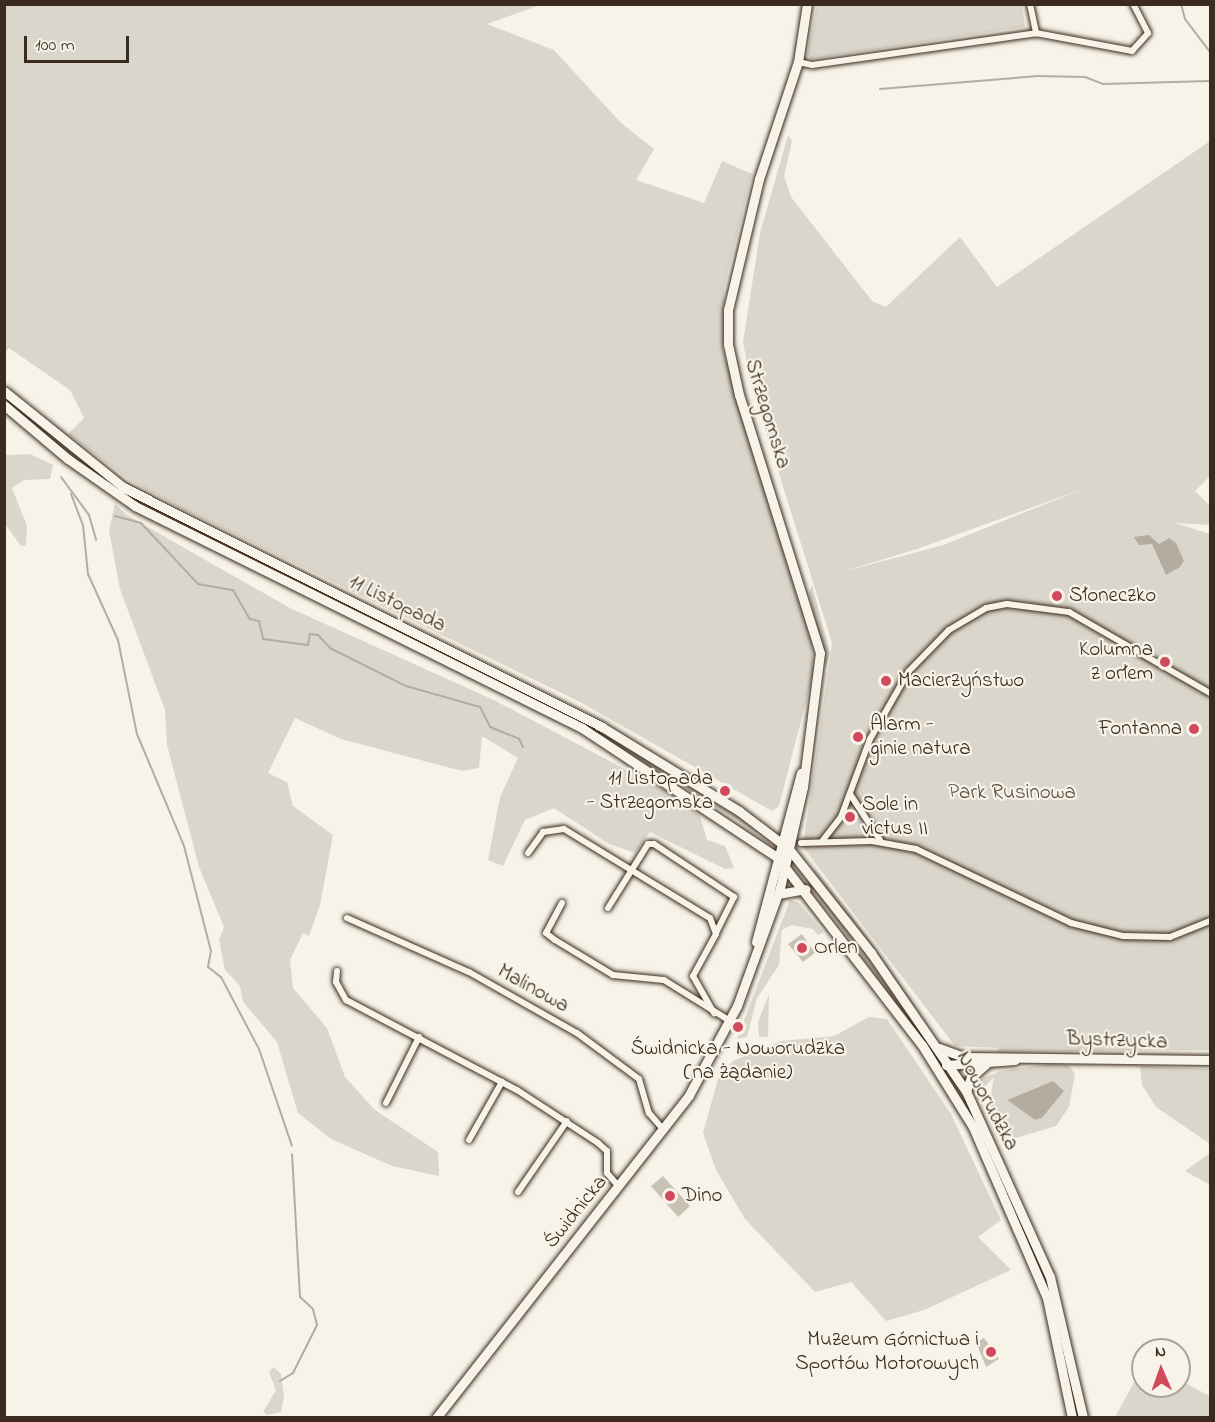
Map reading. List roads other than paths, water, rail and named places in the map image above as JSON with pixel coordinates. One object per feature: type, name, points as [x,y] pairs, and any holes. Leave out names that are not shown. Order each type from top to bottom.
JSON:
[{"type":"main road","name":"Strzegomska","points":[[785,865],[817,686],[819,638],[739,395],[728,344],[728,310],[741,248],[798,62],[807,4]]},
{"type":"main road","name":"11 Listopada","points":[[4,391],[123,487],[602,727],[781,841]]},
{"type":"main road","name":"11 Listopada","points":[[4,405],[68,459],[135,506],[582,728],[777,857]]},
{"type":"main road","name":"Strzegomska","points":[[781,841],[804,764]]},
{"type":"main road","points":[[764,829],[786,822]]},
{"type":"main road","name":"Świdnicka","points":[[750,971],[781,841]]},
{"type":"main road","name":"Noworudzka","points":[[781,841],[939,1048],[966,1091],[1050,1276],[1083,1418]]},
{"type":"main road","name":"Noworudzka","points":[[777,857],[806,889],[932,1060],[974,1127],[1041,1280],[1072,1418]]},
{"type":"main road","name":"Świdnicka","points":[[436,1418],[665,1130],[730,1021],[778,894],[785,865]]},
{"type":"main road","points":[[778,894],[806,889]]},
{"type":"main road","name":"Bystrzycka","points":[[939,1048],[964,1058],[1210,1060]]},
{"type":"main road","name":"Bystrzycka","points":[[932,1060],[951,1068],[1021,1057]]},
{"type":"main road","points":[[946,1082],[951,1068],[964,1058]]},
{"type":"main road","points":[[966,1091],[971,1077],[986,1064]]},
{"type":"street","points":[[1030,4],[1036,33]]},
{"type":"street","points":[[798,62],[812,65],[1036,33],[1132,51],[1148,33],[1133,4]]},
{"type":"street","points":[[823,840],[850,793],[870,739],[909,670],[948,630],[986,608],[1013,604],[1069,612],[1192,686],[1210,693]]},
{"type":"street","points":[[850,793],[865,825],[882,842]]},
{"type":"street","points":[[528,853],[543,832],[564,829],[710,918],[716,934]]},
{"type":"street","points":[[801,843],[823,840],[882,842],[945,860],[1088,928],[1156,939],[1210,921]]},
{"type":"street","points":[[608,908],[648,844],[654,844],[730,892],[735,901],[693,976],[714,1013]]},
{"type":"street","points":[[562,903],[546,933],[555,940],[613,975],[664,980],[730,1021]]},
{"type":"street","name":"Malinowa","points":[[347,918],[459,967],[577,1033],[639,1079],[649,1113],[665,1130]]},
{"type":"street","points":[[337,971],[336,982],[346,1000],[502,1082],[567,1121],[607,1151],[608,1173],[619,1187]]},
{"type":"street","points":[[386,1103],[419,1037]]},
{"type":"street","points":[[469,1140],[502,1082]]},
{"type":"street","points":[[518,1192],[567,1121]]},
{"type":"waterway","points":[[1181,4],[1185,19],[1210,52]]},
{"type":"waterway","points":[[880,89],[1037,76],[1085,77],[1103,84],[1210,81]]},
{"type":"waterway","points":[[61,477],[89,515],[96,540]]},
{"type":"waterway","points":[[71,494],[83,525],[88,574],[118,640],[137,734],[184,846],[211,951],[208,967],[221,977],[259,1049],[292,1146]]},
{"type":"waterway","points":[[115,516],[141,523],[198,584],[233,590],[250,619],[259,621],[263,639],[308,645],[310,634],[318,635],[330,648],[406,686],[480,707],[490,727],[519,739],[523,747]]},
{"type":"waterway","points":[[280,1381],[293,1373],[317,1325],[313,1309],[300,1297],[292,1154]]},
{"type":"place","name":"Słoneczko","points":[[1057,596]]},
{"type":"place","name":"Kolumna z orłem","points":[[1165,662]]},
{"type":"place","name":"Macierzyństwo","points":[[886,681]]},
{"type":"place","name":"Fontanna","points":[[1194,729]]},
{"type":"place","name":"Alarm - ginie natura","points":[[858,737]]},
{"type":"place","name":"11 Listopada - Strzegomska","points":[[725,791]]},
{"type":"place","name":"Sole in victus II","points":[[850,817]]},
{"type":"place","name":"Orlen","points":[[802,948]]},
{"type":"place","name":"Świdnicka - Noworudzka (na żądanie)","points":[[738,1027]]},
{"type":"place","name":"Dino","points":[[670,1196]]},
{"type":"place","name":"Muzeum Górnictwa i Sportów Motorowych","points":[[991,1352]]},
{"type":"park label","name":"Park Rusinowa","points":[[1012,793]]}]
